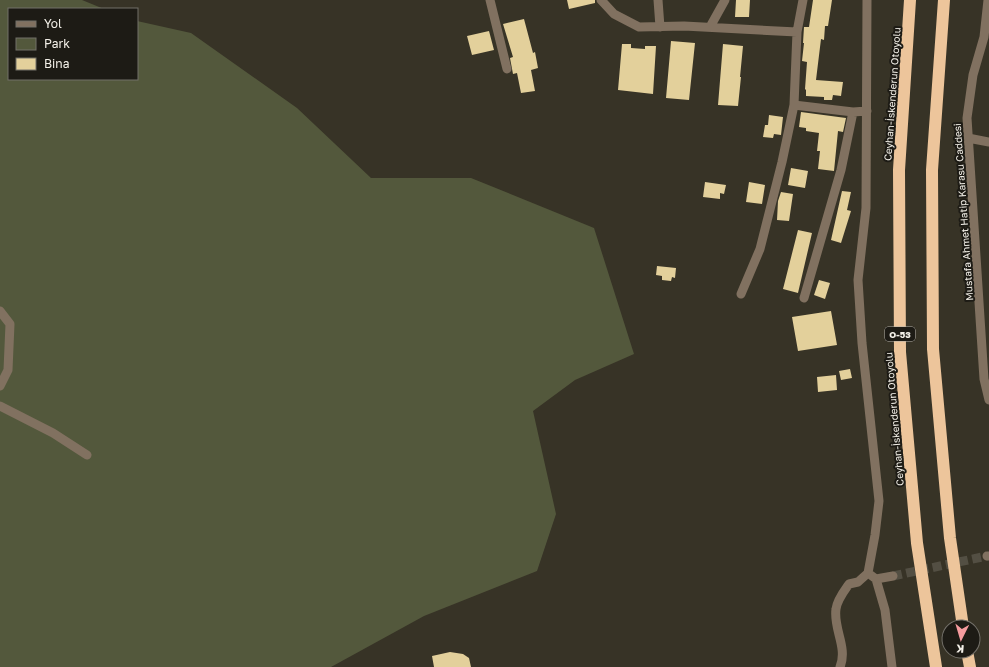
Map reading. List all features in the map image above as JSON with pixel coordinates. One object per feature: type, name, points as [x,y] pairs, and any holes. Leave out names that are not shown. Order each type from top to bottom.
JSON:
[{"type":"highway","name":"Ceyhan-İskenderun Otoyolu","points":[[910,0],[899,170],[900,352],[917,543],[936,667]]},
{"type":"highway","points":[[944,0],[932,170],[933,349],[950,538],[962,619]]},
{"type":"street","points":[[490,0],[507,69]]},
{"type":"street","points":[[601,0],[614,14],[639,27],[684,26],[798,32]]},
{"type":"street","points":[[658,0],[660,27]]},
{"type":"street","points":[[710,27],[725,0]]},
{"type":"street","points":[[741,294],[760,249],[782,162],[794,105],[798,32],[803,0]]},
{"type":"street","points":[[840,667],[843,660],[842,644],[836,620],[836,607],[849,584],[858,582],[868,573],[879,501],[862,343],[858,280],[866,208],[867,0]]},
{"type":"street","name":"Mustafa Ahmet Hatip Karasu Caddesi","points":[[988,0],[984,37],[973,75],[967,118],[985,318],[989,400]]},
{"type":"street","points":[[794,105],[853,112],[867,111]]},
{"type":"street","points":[[804,298],[841,170],[853,112]]},
{"type":"street","points":[[968,138],[989,142]]},
{"type":"street","points":[[0,311],[10,324],[8,370],[0,386]]},
{"type":"street","points":[[0,406],[53,433],[87,455]]},
{"type":"street","points":[[868,573],[876,579],[885,610],[892,667]]},
{"type":"street","points":[[876,579],[893,576]]},
{"type":"green space","points":[[0,0],[82,0],[102,8],[8,8],[8,80],[138,80],[138,21],[191,33],[297,108],[371,178],[471,178],[594,228],[634,354],[575,380],[533,411],[556,514],[537,571],[424,616],[331,667],[0,667]]},
{"type":"building","points":[[567,0],[595,0],[595,3],[569,9]]},
{"type":"building","points":[[736,0],[750,0],[749,17],[735,17]]},
{"type":"building","points":[[813,0],[832,0],[828,26],[825,26],[824,40],[821,39],[816,80],[843,82],[841,96],[833,95],[832,100],[824,100],[824,97],[806,96],[805,89],[807,62],[802,61],[804,27],[809,27]]},
{"type":"building","points":[[524,19],[533,53],[535,52],[538,68],[531,70],[535,91],[521,93],[517,73],[513,74],[510,58],[513,57],[503,24]]},
{"type":"building","points":[[489,31],[494,50],[472,55],[467,36]]},
{"type":"building","points":[[671,41],[695,43],[689,100],[666,98]]},
{"type":"building","points":[[622,44],[631,44],[631,48],[645,49],[645,46],[656,46],[653,94],[618,90]]},
{"type":"building","points":[[723,44],[743,46],[738,106],[718,105]]},
{"type":"building","points":[[801,112],[846,118],[843,132],[838,131],[834,171],[818,169],[820,151],[817,151],[819,133],[806,131],[806,128],[799,127]]},
{"type":"building","points":[[769,115],[783,117],[781,135],[774,134],[773,138],[763,137],[765,125],[768,125]]},
{"type":"building","points":[[791,168],[808,171],[805,188],[788,185]]},
{"type":"building","points":[[705,182],[726,185],[724,194],[720,193],[720,199],[703,197]]},
{"type":"building","points":[[749,182],[765,185],[762,204],[746,202]]},
{"type":"building","points":[[842,191],[851,192],[847,210],[851,211],[841,243],[831,240]]},
{"type":"building","points":[[781,192],[793,194],[789,221],[777,220],[778,201]]},
{"type":"building","points":[[798,230],[812,233],[798,293],[783,289]]},
{"type":"building","points":[[657,266],[676,268],[675,278],[672,277],[671,281],[662,280],[662,276],[656,275]]},
{"type":"building","points":[[819,280],[830,283],[825,299],[814,295]]},
{"type":"building","points":[[831,311],[837,345],[798,351],[792,317]]},
{"type":"building","points":[[850,369],[852,378],[841,380],[839,371]]},
{"type":"building","points":[[836,375],[837,390],[818,392],[817,377]]},
{"type":"building","points":[[450,652],[463,654],[469,658],[471,667],[434,667],[432,656]]},
{"type":"tunnel","points":[[893,576],[987,556]]}]
